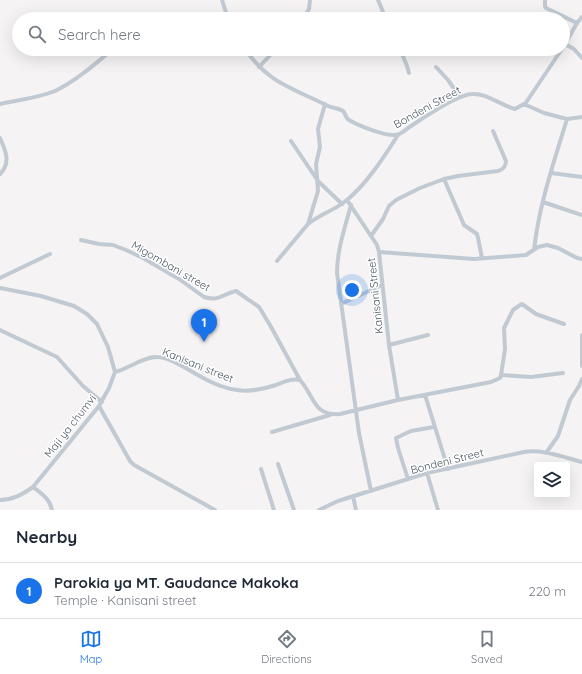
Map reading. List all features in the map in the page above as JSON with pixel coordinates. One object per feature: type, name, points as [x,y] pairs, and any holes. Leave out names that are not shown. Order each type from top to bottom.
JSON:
[{"type":"street","points":[[222,0],[226,12]]},
{"type":"street","points":[[307,12],[309,9],[310,0]]},
{"type":"street","points":[[378,0],[383,12]]},
{"type":"street","points":[[545,0],[546,8],[555,12]]},
{"type":"street","points":[[570,35],[577,22],[582,17]]},
{"type":"street","points":[[570,19],[577,22]]},
{"type":"street","points":[[570,48],[574,49],[582,58]]},
{"type":"street","points":[[0,104],[38,96],[59,89],[86,71],[104,56]]},
{"type":"street","name":"Bondeni Street","points":[[250,56],[259,67],[275,80],[343,111],[349,120],[365,128],[389,135],[399,134],[460,97],[472,94],[484,96],[514,109],[525,104]]},
{"type":"street","points":[[259,67],[269,56]]},
{"type":"street","points":[[403,56],[409,73]]},
{"type":"street","points":[[558,56],[525,104],[544,113],[567,119],[582,117]]},
{"type":"street","points":[[436,67],[448,80],[460,97]]},
{"type":"street","points":[[308,224],[318,191],[316,164],[320,147],[318,124],[325,104]]},
{"type":"street","points":[[534,250],[536,231],[543,202],[567,119]]},
{"type":"street","points":[[371,236],[383,219],[391,203],[420,188],[444,179],[498,171],[505,166],[506,161],[492,131]]},
{"type":"street","points":[[277,261],[308,224],[315,218],[348,200],[371,174],[399,134]]},
{"type":"street","points":[[0,138],[7,159],[6,166],[0,174]]},
{"type":"street","points":[[291,141],[318,181],[342,204]]},
{"type":"street","points":[[551,172],[582,177]]},
{"type":"street","points":[[444,179],[464,225],[477,234],[482,258]]},
{"type":"street","name":"Kanisani Street","points":[[348,200],[377,245],[379,252],[389,345],[398,400]]},
{"type":"street","points":[[543,202],[582,215]]},
{"type":"street","points":[[351,205],[337,262],[337,273],[359,434],[371,491]]},
{"type":"street","name":"Migombani street","points":[[81,240],[113,245],[126,250],[161,268],[204,297],[212,300],[236,291],[259,307],[300,380]]},
{"type":"street","points":[[379,252],[474,259],[526,255],[540,246],[547,245],[558,248],[582,260]]},
{"type":"street","points":[[0,278],[50,254]]},
{"type":"street","points":[[341,304],[382,285]]},
{"type":"street","points":[[0,288],[41,296],[74,306],[87,314],[97,324],[108,347],[115,372]]},
{"type":"street","points":[[272,432],[331,415],[491,382],[500,378],[505,349],[504,328],[514,308],[522,304],[536,314],[564,324]]},
{"type":"street","points":[[0,330],[57,357],[100,404],[130,461],[134,465],[215,510]]},
{"type":"street","points":[[389,345],[428,335]]},
{"type":"street","points":[[582,335],[582,366]]},
{"type":"street","name":"Kanisani street","points":[[115,372],[145,360],[158,357],[178,364],[209,381],[237,390],[258,390],[290,380],[300,380]]},
{"type":"street","name":"Maji ya chumvi","points":[[0,500],[23,495],[33,487],[100,404],[115,372]]},
{"type":"street","points":[[501,374],[531,378],[563,373]]},
{"type":"street","points":[[546,453],[558,436],[570,400],[582,379]]},
{"type":"street","points":[[300,380],[318,408],[324,413],[331,415]]},
{"type":"street","points":[[425,395],[448,469]]},
{"type":"street","points":[[408,479],[396,438],[411,431],[434,427]]},
{"type":"street","name":"Bondeni Street","points":[[319,510],[352,496],[408,479],[524,452],[535,451],[582,462]]},
{"type":"street","points":[[278,464],[294,510]]},
{"type":"street","points":[[261,470],[274,510]]},
{"type":"street","points":[[427,474],[438,510]]},
{"type":"street","points":[[33,487],[51,502],[52,510]]},
{"type":"street","points":[[352,496],[356,510]]},
{"type":"place","name":"Parokia ya MT. Gaudance Makoka","points":[[204,342]]}]
